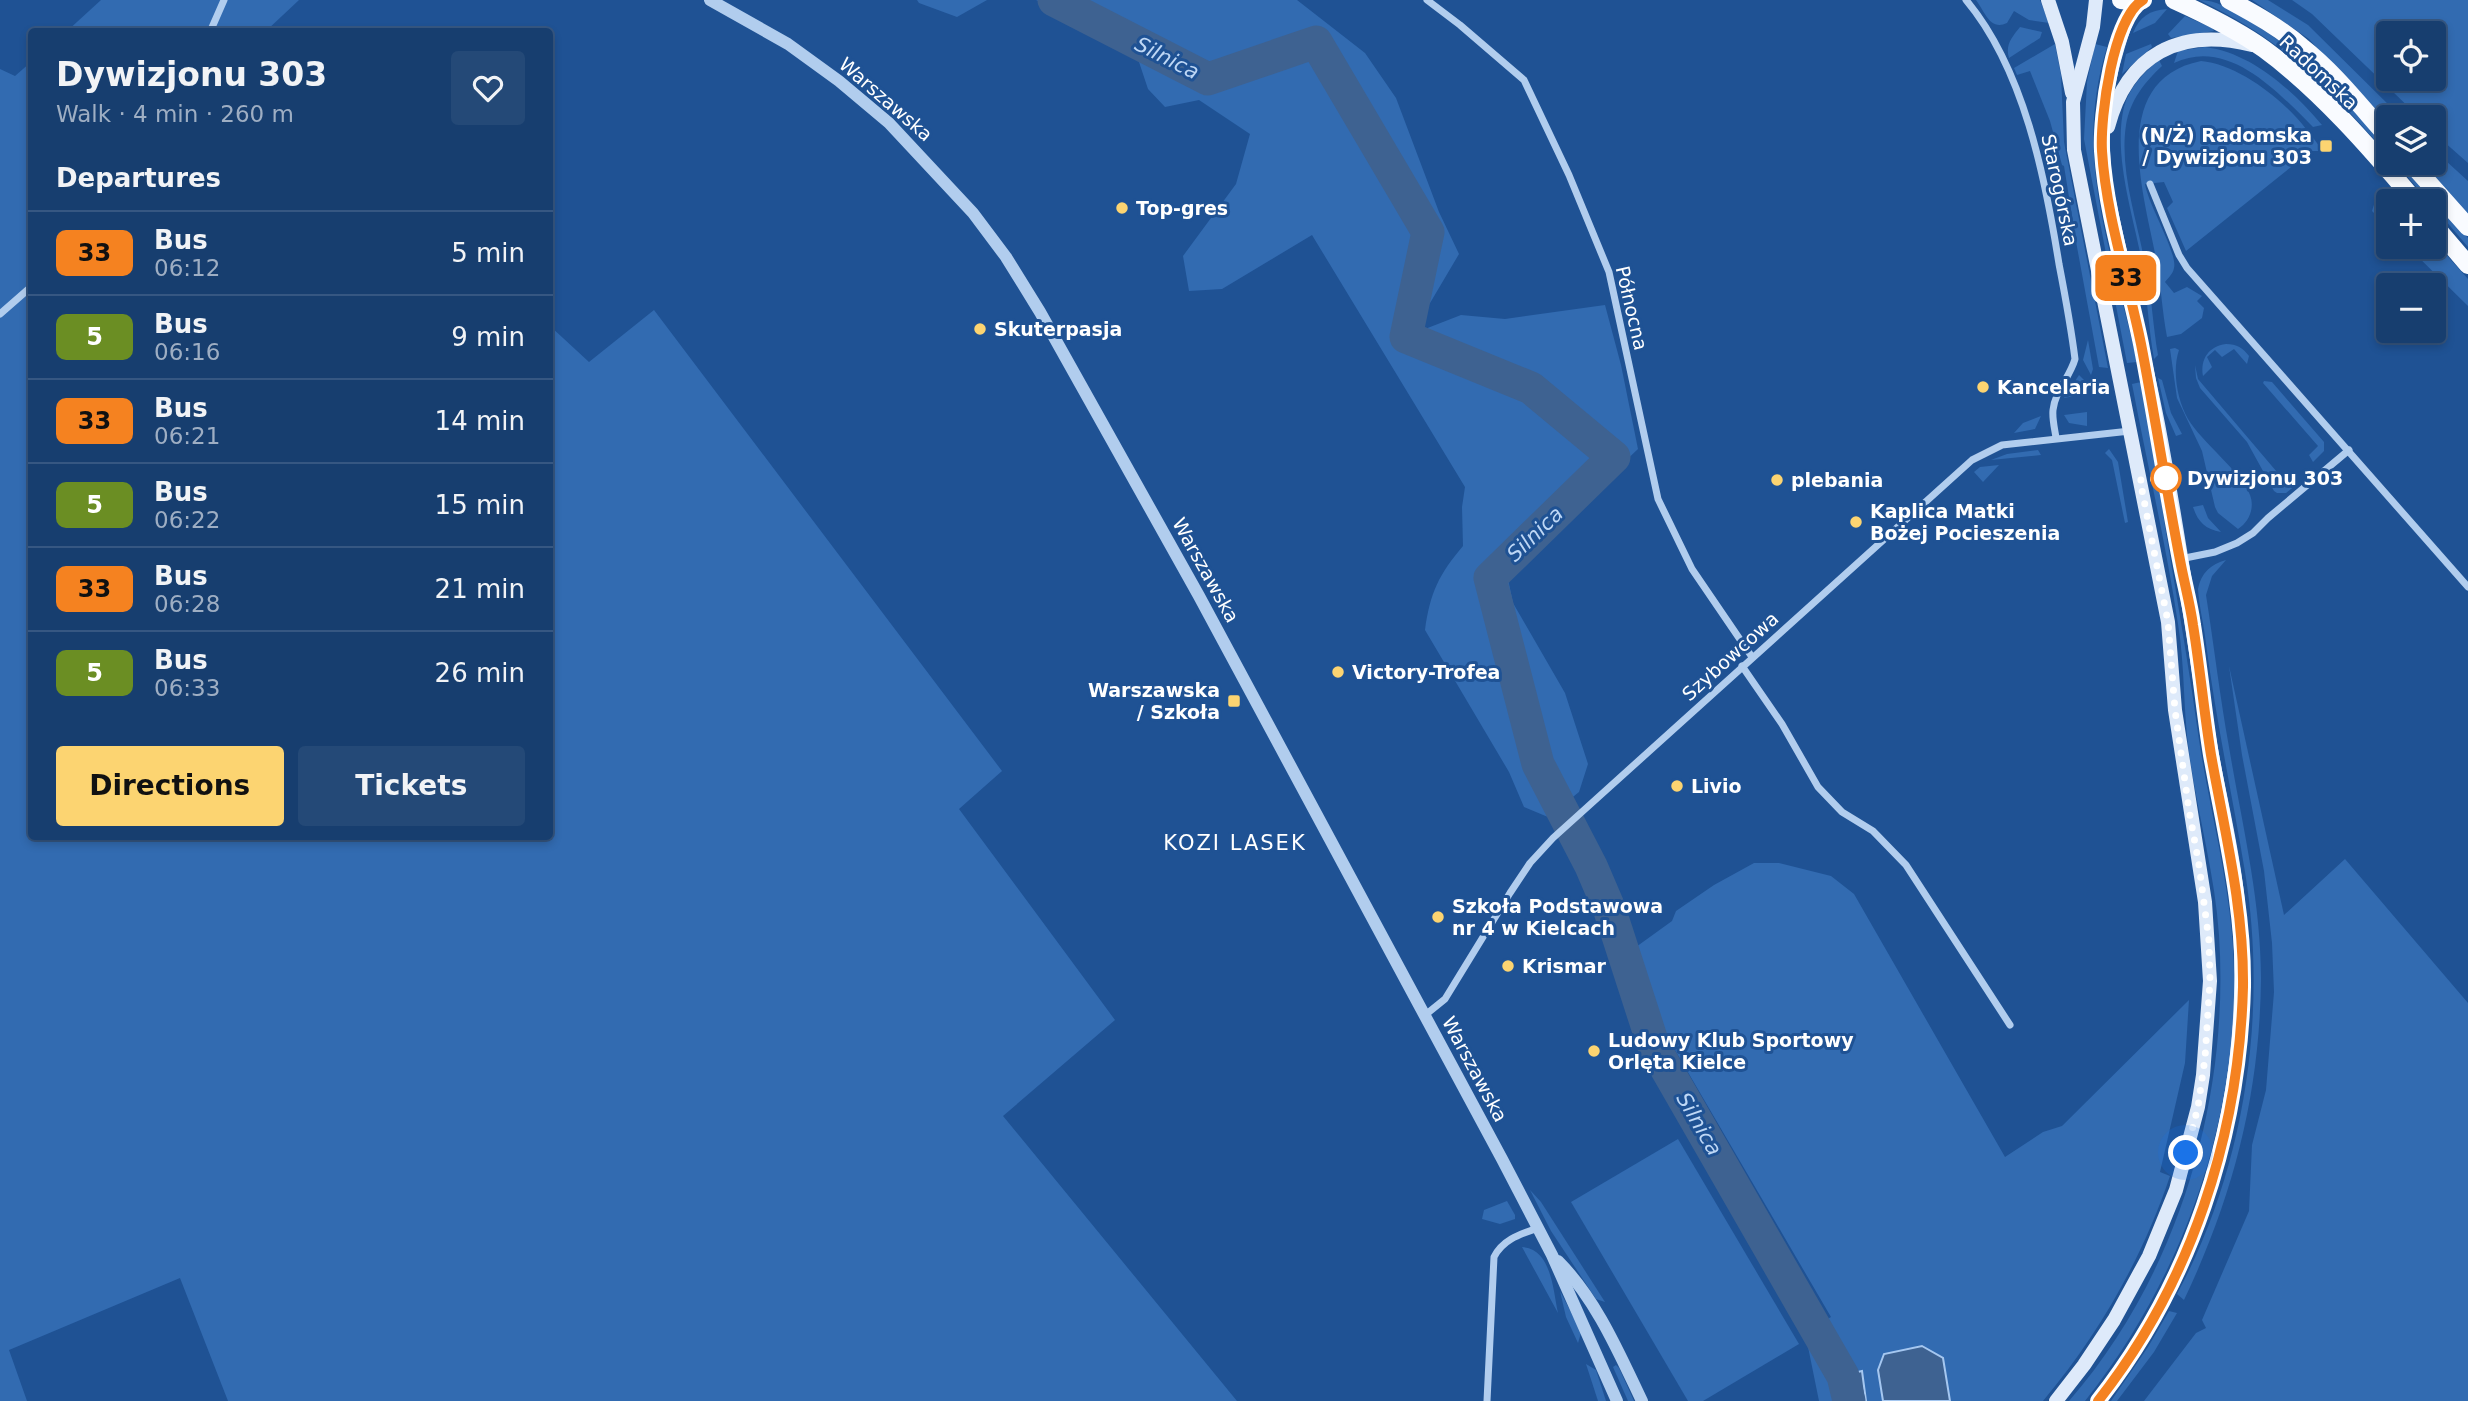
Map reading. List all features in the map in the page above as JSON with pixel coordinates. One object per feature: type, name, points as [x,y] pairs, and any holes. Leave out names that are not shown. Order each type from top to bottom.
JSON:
[{"type":"main road","points":[[2048,0],[2062,43],[2073,102],[2074,150],[2080,184],[2168,622],[2175,710],[2205,902],[2210,981],[2207,1042],[2198,1107],[2164,1222],[2114,1320],[2056,1401]]},
{"type":"main road","points":[[2073,102],[2093,27],[2096,0]]},
{"type":"main road","name":"Radomska","points":[[2174,0],[2262,47],[2318,97],[2404,189]]},
{"type":"main road","name":"Radomska","points":[[2229,0],[2273,25],[2302,47],[2342,85],[2376,123]]},
{"type":"main road","points":[[2098,1401],[2137,1346],[2164,1299],[2200,1219],[2226,1132],[2233,1096],[2243,982],[2237,890],[2211,755],[2193,622],[2158,427],[2105,182],[2102,121],[2109,75],[2134,1]]},
{"type":"main road","points":[[2102,148],[2112,112],[2125,84],[2154,54],[2175,44],[2214,38],[2262,47]]},
{"type":"main road","points":[[2422,175],[2468,227]]},
{"type":"main road","points":[[2446,239],[2468,265]]},
{"type":"street","points":[[212,28],[224,0]]},
{"type":"street","name":"Warszawska","points":[[710,0],[788,44],[839,81],[889,123],[973,213],[1006,257],[1040,312],[1199,596],[1538,1228],[1617,1401]]},
{"type":"street","name":"Północna","points":[[1427,0],[1461,25],[1524,80],[1569,175],[1609,272],[1658,499],[1692,569],[1752,657]]},
{"type":"street","name":"Starogórska","points":[[1966,0],[1977,13],[2013,82],[2038,152],[2075,359],[2059,391],[2053,411],[2056,438]]},
{"type":"street","points":[[2150,184],[2187,268],[2468,587]]},
{"type":"street","points":[[0,314],[28,290]]},
{"type":"street","name":"Szybowcowa","points":[[1424,1016],[1445,999],[1530,863],[1553,838],[1972,460],[2002,445],[2130,431]]},
{"type":"street","points":[[2180,559],[2215,552],[2253,533],[2349,450]]},
{"type":"street","points":[[1742,666],[1782,724],[1818,787],[1842,812],[1873,831],[1906,865],[2010,1025]]},
{"type":"street","points":[[1487,1401],[1494,1257],[1498,1249],[1511,1238],[1538,1228]]},
{"type":"street","name":"Warszawska","points":[[1552,1255],[1573,1275],[1590,1302],[1642,1401]]},
{"type":"shaded area","points":[[101,0],[299,0],[269,28],[70,28]]},
{"type":"shaded area","points":[[917,0],[987,0],[957,17]]},
{"type":"shaded area","points":[[1036,0],[1297,0],[1365,53],[1396,98],[1439,212],[1459,254],[1420,320],[1425,329],[1461,315],[1505,319],[1605,305],[1621,365],[1638,449],[1516,565],[1508,579],[1513,603],[1565,693],[1588,764],[1579,792],[1548,817],[1524,807],[1509,772],[1425,630],[1437,585],[1463,546],[1462,507],[1465,487],[1312,235],[1222,289],[1189,291],[1183,256],[1236,184],[1250,134],[1199,100],[1165,107],[1148,89],[1138,59],[1085,24]]},
{"type":"shaded area","points":[[1976,0],[2040,0],[2049,23],[2029,20],[2014,11],[2007,23],[1996,24],[1988,19]]},
{"type":"shaded area","points":[[2199,0],[2217,3],[2233,11],[2285,45],[2339,94],[2373,130],[2376,142],[2303,67],[2281,49]]},
{"type":"shaded area","points":[[2252,0],[2268,0],[2308,25],[2389,105],[2376,105],[2376,113],[2309,39]]},
{"type":"shaded area","points":[[2292,0],[2468,0],[2468,163],[2446,144],[2446,105],[2407,105],[2392,91],[2446,91],[2446,21],[2376,21],[2376,76],[2312,14]]},
{"type":"shaded area","points":[[2167,9],[2155,23],[2133,33],[2146,15]]},
{"type":"shaded area","points":[[2185,16],[2214,31],[2171,38],[2168,34]]},
{"type":"shaded area","points":[[2020,27],[2042,32],[2040,38],[2009,58],[2009,45]]},
{"type":"shaded area","points":[[2055,44],[2061,75],[2064,142],[2108,368],[2099,367],[2075,236],[2069,237],[2061,230],[2060,225],[2073,222],[2064,166],[2050,121],[2030,71],[2017,75],[2014,68]]},
{"type":"shaded area","points":[[2095,44],[2107,47],[2097,88],[2094,128],[2100,206],[2137,362],[2127,363],[2084,139],[2087,82]]},
{"type":"shaded area","points":[[2151,44],[2152,47],[2122,74],[2126,54]]},
{"type":"shaded area","points":[[2205,47],[2239,57],[2270,75],[2298,99],[2322,125],[2313,127],[2267,84],[2232,62],[2213,57],[2194,57],[2174,63],[2178,51]]},
{"type":"shaded area","points":[[2159,60],[2162,66],[2144,85],[2131,107],[2125,143],[2130,197],[2150,291],[2158,355],[2154,359],[2141,257],[2122,163],[2121,125],[2129,93],[2147,70]]},
{"type":"shaded area","points":[[2201,61],[2230,69],[2259,85],[2297,118],[2323,151],[2311,151],[2186,251],[2167,208],[2173,202],[2164,182],[2145,184],[2174,261],[2173,272],[2165,282],[2174,293],[2187,287],[2202,296],[2197,301],[2204,308],[2202,318],[2181,334],[2167,337],[2158,268],[2140,173],[2142,115],[2153,91],[2172,72]]},
{"type":"shaded area","points":[[28,65],[28,840],[553,840],[553,329],[589,362],[654,310],[1002,771],[959,809],[1115,1020],[1003,1116],[1237,1401],[228,1401],[180,1278],[9,1350],[27,1401],[0,1401],[0,69],[15,76]]},
{"type":"shaded area","points":[[2446,161],[2468,181],[2468,216],[2446,189],[2432,175],[2446,175]]},
{"type":"shaded area","points":[[2406,175],[2412,175],[2424,189],[2418,189]]},
{"type":"shaded area","points":[[2376,198],[2376,215],[2372,211]]},
{"type":"shaded area","points":[[2446,213],[2468,238],[2468,247],[2446,221]]},
{"type":"shaded area","points":[[2446,254],[2468,279],[2468,306],[2446,284],[2446,273],[2434,273],[2420,259],[2446,259]]},
{"type":"shaded area","points":[[2088,340],[2093,369],[2091,375],[2083,360]]},
{"type":"shaded area","points":[[2226,344],[2237,346],[2244,351],[2249,356],[2247,364],[2234,349],[2222,357],[2215,350],[2207,357],[2212,367],[2203,376],[2203,364],[2207,354],[2215,347]]},
{"type":"shaded area","points":[[2170,349],[2179,350],[2177,385],[2188,419],[2239,477],[2250,495],[2250,514],[2238,529],[2218,513],[2215,507],[2202,451],[2177,398]]},
{"type":"shaded area","points":[[2195,365],[2198,379],[2288,485],[2296,485],[2286,493],[2274,491],[2247,442],[2200,388],[2196,378]]},
{"type":"shaded area","points":[[2079,375],[2088,384],[2085,394],[2064,398]]},
{"type":"shaded area","points":[[2158,378],[2162,380],[2171,413],[2182,434],[2176,436],[2166,413]]},
{"type":"shaded area","points":[[2264,381],[2272,382],[2324,442],[2324,451],[2313,462],[2309,455],[2318,446]]},
{"type":"shaded area","points":[[2141,382],[2203,764],[2226,885],[2232,934],[2234,997],[2229,1059],[2219,1121],[2202,1181],[2180,1240],[2153,1297],[2121,1350],[2085,1401],[2069,1401],[2107,1352],[2140,1299],[2167,1242],[2189,1183],[2205,1122],[2216,1059],[2220,997],[2217,912],[2189,752],[2178,624],[2132,384]]},
{"type":"shaded area","points":[[2087,412],[2087,426],[2069,423],[2064,415]]},
{"type":"shaded area","points":[[2041,416],[2035,429],[2014,433],[2023,423]]},
{"type":"shaded area","points":[[2109,449],[2118,462],[2128,522],[2125,523],[2112,460],[2105,453]]},
{"type":"shaded area","points":[[2038,450],[2041,455],[1991,460],[2007,454]]},
{"type":"shaded area","points":[[1999,465],[1983,482],[1974,472],[1980,467]]},
{"type":"shaded area","points":[[2203,505],[2208,518],[2221,532],[2206,527],[2197,517],[2193,507]]},
{"type":"shaded area","points":[[2226,560],[2212,576],[2206,595],[2258,920],[2261,978],[2259,1021],[2249,1104],[2230,1183],[2217,1223],[2184,1300],[2177,1294],[2220,1195],[2234,1142],[2245,1089],[2252,1034],[2254,980],[2245,872],[2198,589],[2208,570]]},
{"type":"shaded area","points":[[2229,666],[2284,915],[2345,859],[2468,1003],[2468,1401],[2144,1401],[2196,1333],[2206,1328],[2202,1320],[2249,1211],[2252,1145],[2266,1090],[2274,992],[2272,943],[2264,871],[2242,755]]},
{"type":"shaded area","points":[[1754,863],[1779,863],[1831,876],[1854,894],[2005,1157],[2043,1132],[2062,1126],[2189,1000],[2185,1063],[2160,1172],[2170,1176],[2159,1207],[2117,1294],[2083,1349],[2043,1401],[1950,1401],[1943,1358],[1878,1370],[1883,1401],[1819,1401],[1805,1332],[1831,1317],[1661,1026],[1636,947],[1672,921],[1676,911],[1714,885]]},
{"type":"shaded area","points":[[1678,1139],[1799,1344],[1703,1401],[1688,1401],[1571,1202]]},
{"type":"shaded area","points":[[1530,1190],[1541,1202],[1605,1302],[1596,1299],[1551,1231]]},
{"type":"shaded area","points":[[1507,1201],[1515,1219],[1500,1224],[1482,1219],[1484,1210]]},
{"type":"shaded area","points":[[1522,1247],[1540,1255],[1545,1263],[1558,1313]]},
{"type":"shaded area","points":[[1560,1291],[1581,1333],[1578,1343],[1566,1317]]},
{"type":"shaded area","points":[[2169,1311],[2177,1313],[2154,1352],[2117,1401],[2111,1401],[2148,1347]]},
{"type":"shaded area","points":[[1922,1346],[1943,1358],[1950,1401],[1883,1401],[1878,1370],[1884,1354]]},
{"type":"shaded area","points":[[1586,1364],[1596,1370],[1606,1401],[1598,1401]]},
{"type":"shaded area","points":[[1616,1365],[1634,1401],[1628,1401],[1613,1367]]},
{"type":"shaded area","points":[[1862,1371],[1866,1401],[1853,1401],[1849,1374]]},
{"type":"waterway","name":"Silnica","points":[[1054,0],[1208,79],[1316,42],[1428,232],[1406,337],[1531,388],[1614,457],[1490,578],[1538,764],[1591,866],[1609,908],[1654,1047],[1843,1376],[1849,1401]]},
{"type":"bus line","name":"33","points":[[2098,1401],[2137,1346],[2164,1299],[2200,1219],[2226,1132],[2233,1096],[2243,982],[2237,890],[2211,755],[2193,622],[2158,427],[2103,165],[2102,121],[2109,75],[2127,17],[2138,2],[2143,0]]},
{"type":"place","name":"(N/Ż) Radomska / Dywizjonu 303","points":[[2326,146]]},
{"type":"place","name":"Top-gres","points":[[1122,208]]},
{"type":"place","name":"Skuterpasja","points":[[980,329]]},
{"type":"place","name":"Kancelaria","points":[[1983,387]]},
{"type":"place","name":"Dywizjonu 303","points":[[2166,478]]},
{"type":"place","name":"plebania","points":[[1777,480]]},
{"type":"place","name":"Kaplica Matki Bożej Pocieszenia","points":[[1856,522]]},
{"type":"place","name":"Victory-Trofea","points":[[1338,672]]},
{"type":"place","name":"Warszawska / Szkoła","points":[[1234,701]]},
{"type":"place","name":"Livio","points":[[1677,786]]},
{"type":"place","name":"Szkoła Podstawowa nr 4 w Kielcach","points":[[1438,917]]},
{"type":"place","name":"Krismar","points":[[1508,966]]},
{"type":"place","name":"Ludowy Klub Sportowy Orlęta Kielce","points":[[1594,1051]]},
{"type":"district","name":"KOZI LASEK","points":[[1235,843]]},
{"type":"route","points":[[2166,478],[2140,480],[2168,622],[2175,710],[2209,941],[2207,1042],[2198,1107],[2186,1153]]}]
